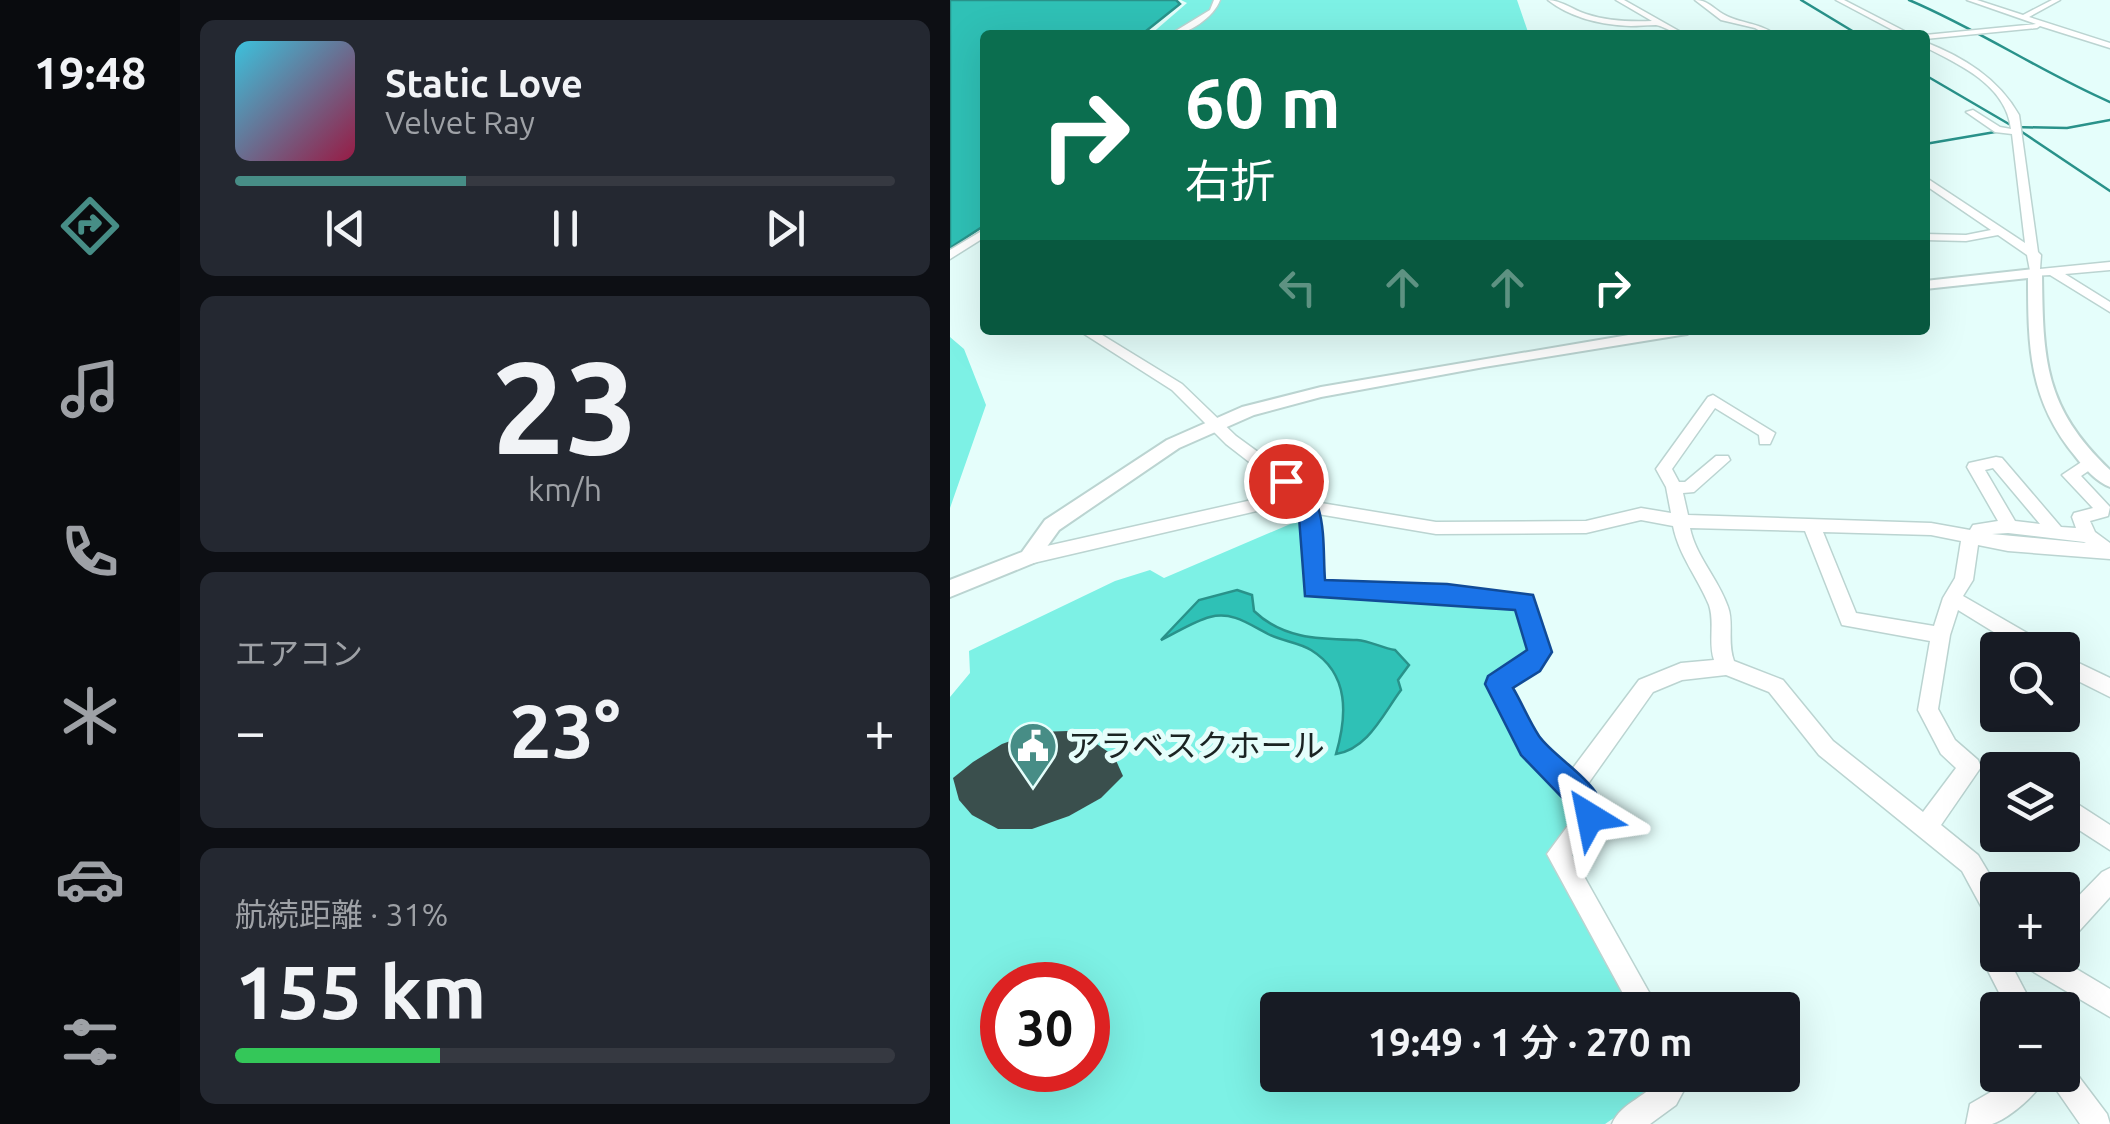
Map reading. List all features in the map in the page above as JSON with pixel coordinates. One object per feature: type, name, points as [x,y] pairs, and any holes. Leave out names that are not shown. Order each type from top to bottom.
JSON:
[{"type":"main road","points":[[1930,284],[2041,266],[2035,351],[2039,378],[2060,424],[2110,480]]},
{"type":"main road","points":[[950,589],[1028,557],[1052,525],[1173,444],[1213,423],[1354,386],[1657,335]]},
{"type":"street","points":[[1181,30],[1213,11],[1217,0]]},
{"type":"street","points":[[1552,0],[1564,10],[1588,16],[1635,25],[1660,23]]},
{"type":"street","points":[[1619,0],[1673,30]]},
{"type":"street","points":[[1698,0],[1724,18],[1761,30]]},
{"type":"street","points":[[1840,0],[1898,30]]},
{"type":"street","points":[[1970,0],[2110,46]]},
{"type":"street","points":[[2022,18],[2056,0]]},
{"type":"street","points":[[1588,16],[1636,10]]},
{"type":"street","points":[[1742,30],[1732,25],[1743,22]]},
{"type":"street","points":[[1930,39],[2042,25]]},
{"type":"street","points":[[1930,43],[1991,82],[2007,98],[2041,266]]},
{"type":"street","points":[[1970,112],[2012,130]]},
{"type":"street","points":[[1930,184],[2041,266],[2110,308]]},
{"type":"street","points":[[1930,237],[1966,238],[1998,232]]},
{"type":"street","points":[[950,255],[980,235]]},
{"type":"street","points":[[1930,237],[1956,254]]},
{"type":"street","points":[[2041,266],[2110,266]]},
{"type":"street","points":[[1094,335],[1177,387],[1213,423],[1303,493],[1308,504],[1314,590],[1447,594],[1525,602],[1540,652],[1531,664],[1498,684],[1530,746],[1592,811],[1560,854],[1636,992]]},
{"type":"street","points":[[1726,667],[1719,647],[1720,609],[1685,544],[1674,488],[1664,469],[1713,400],[1767,433],[1765,440]]},
{"type":"street","points":[[1674,488],[1688,488],[1722,460]]},
{"type":"street","points":[[2008,527],[1975,468],[1996,462],[2056,532]]},
{"type":"street","points":[[2088,536],[2080,517],[2102,512],[2102,506],[2069,474],[2092,463]]},
{"type":"street","points":[[1028,557],[1274,501],[1436,528],[1586,527],[1640,514],[1680,520],[1931,529],[1973,539],[2110,552]]},
{"type":"street","points":[[1812,524],[1850,620],[1940,635]]},
{"type":"street","points":[[1928,825],[1970,767],[1948,748],[1928,710],[1940,635],[1952,598],[1964,580],[1973,539],[1980,530],[2008,527],[2088,536],[2110,552]]},
{"type":"street","points":[[1952,598],[2009,632]]},
{"type":"street","points":[[1572,788],[1646,686],[1681,672],[1726,667],[1776,686],[1826,748],[1928,825],[1970,863],[1980,880]]},
{"type":"street","points":[[2080,672],[2110,688]]},
{"type":"street","points":[[2080,818],[2110,839]]},
{"type":"street","points":[[2080,911],[2110,880]]},
{"type":"street","points":[[2056,972],[2110,1004]]},
{"type":"street","points":[[1626,1124],[1668,1092]]},
{"type":"street","points":[[1980,1124],[1980,1114],[2018,1092]]},
{"type":"street","points":[[2073,1092],[2097,1124]]},
{"type":"shaded area","points":[[950,0],[1176,0],[1180,4],[1147,30],[980,30],[980,228],[950,248]]},
{"type":"shaded area","points":[[1181,0],[1517,0],[1527,30],[1156,30],[1187,3]]},
{"type":"shaded area","points":[[950,337],[964,349],[986,405],[950,508]]},
{"type":"shaded area","points":[[1295,522],[1302,523],[1307,597],[1510,605],[1520,609],[1531,651],[1524,660],[1487,679],[1526,754],[1581,808],[1553,856],[1627,992],[1260,992],[1260,1092],[1652,1092],[1605,1124],[950,1124],[950,697],[970,673],[969,651],[1115,581],[1150,570],[1164,578]]},
{"type":"shaded area","points":[[1237,590],[1252,595],[1254,611],[1277,627],[1315,638],[1357,640],[1395,650],[1409,665],[1398,680],[1401,690],[1366,738],[1336,754],[1343,711],[1339,683],[1324,660],[1301,645],[1226,616],[1204,619],[1161,640],[1199,600]]},
{"type":"building","name":"アラベスクホール","points":[[1068,731],[1114,756],[1123,776],[1101,798],[1069,816],[1032,829],[998,829],[972,815],[959,800],[953,778],[973,762],[1002,744],[1036,732]]},
{"type":"waterway","points":[[1801,0],[1851,30]]},
{"type":"waterway","points":[[1909,0],[2110,102]]},
{"type":"waterway","points":[[1930,78],[2014,127],[2067,128],[2110,120]]},
{"type":"waterway","points":[[2016,128],[2110,191]]},
{"type":"waterway","points":[[1930,143],[2001,131]]},
{"type":"place","name":"アラベスクホール","points":[[1033,788]]},
{"type":"route","points":[[1286,481],[1303,493],[1308,504],[1314,590],[1447,594],[1525,602],[1540,652],[1531,664],[1498,684],[1530,746],[1588,804],[1590,817]]}]
